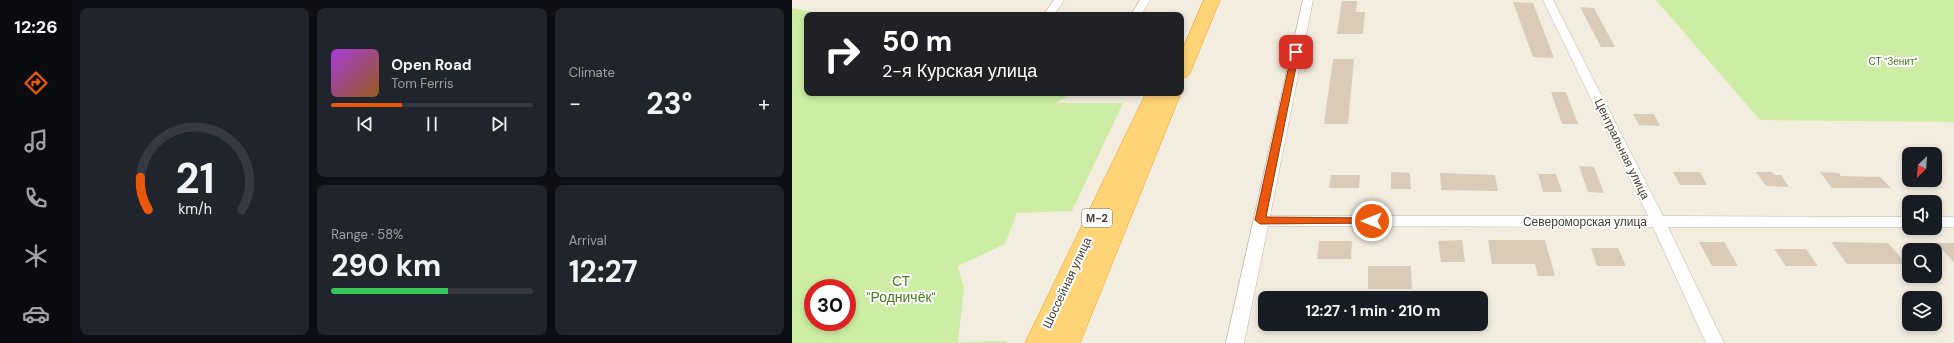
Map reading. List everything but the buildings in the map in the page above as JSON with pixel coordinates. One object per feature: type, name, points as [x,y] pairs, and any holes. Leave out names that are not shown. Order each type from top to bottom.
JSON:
[{"type":"highway","points":[[1184,30],[1198,0]]},
{"type":"highway","points":[[1184,66],[1212,0]]},
{"type":"highway","name":"Шоссейная улица","points":[[1039,343],[1154,96]]},
{"type":"highway","name":"Шоссейная улица","points":[[1066,343],[1171,96]]},
{"type":"street","points":[[1051,12],[1059,0]]},
{"type":"street","points":[[1138,12],[1145,0]]},
{"type":"street","points":[[1235,343],[1308,0]]},
{"type":"street","name":"Центральная улица","points":[[1548,0],[1658,222],[1715,343]]},
{"type":"street","name":"Североморская улица","points":[[1260,220],[1902,222]]},
{"type":"street","points":[[1942,222],[1954,222]]},
{"type":"green space","name":"СТ \"Зенит\"","points":[[1656,0],[1954,0],[1954,122],[1760,120]]},
{"type":"green space","name":"СТ \"Родничёк\"","points":[[792,8],[813,12],[804,12],[804,96],[1069,96],[1056,103],[1123,103],[1072,211],[1017,213],[1005,244],[958,266],[964,288],[958,342],[1007,341],[1006,343],[792,343]]},
{"type":"route","points":[[1296,52],[1260,220],[1372,221]]}]
